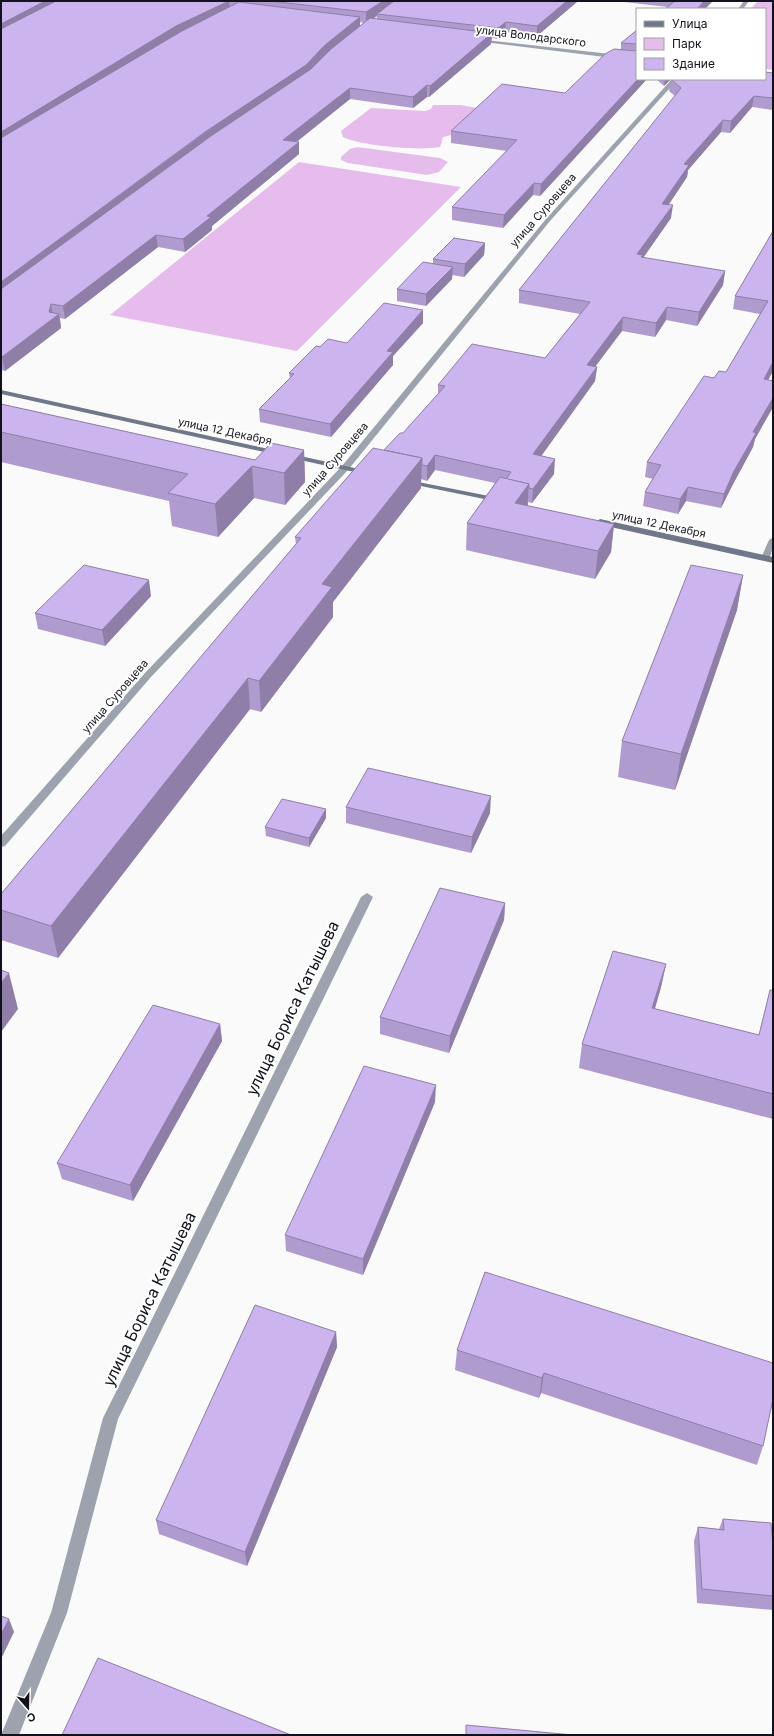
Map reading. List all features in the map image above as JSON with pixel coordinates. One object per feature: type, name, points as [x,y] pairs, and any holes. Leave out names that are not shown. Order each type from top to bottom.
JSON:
[{"type":"main road","name":"улица 12 Декабря","points":[[1,392],[376,474]]},
{"type":"main road","points":[[399,479],[507,502]]},
{"type":"main road","name":"улица 12 Декабря","points":[[593,520],[769,559]]},
{"type":"street","name":"улица Володарского","points":[[470,39],[636,59]]},
{"type":"street","name":"улица Суровцева","points":[[1,843],[148,674],[345,468],[548,220],[674,80]]},
{"type":"street","points":[[769,559],[773,540]]},
{"type":"street","name":"улица Бориса Катышева","points":[[10,1735],[59,1613],[111,1418],[367,897]]},
{"type":"green space","points":[[758,1],[773,1],[773,70],[766,69],[766,8],[752,8]]},
{"type":"green space","points":[[433,105],[461,105],[477,108],[477,129],[443,137],[440,147],[431,148],[391,147],[363,143],[343,137],[341,131],[371,108],[425,111],[431,109]]},
{"type":"green space","points":[[357,147],[440,158],[448,162],[439,172],[427,175],[348,163],[341,160],[341,157],[350,149]]},
{"type":"green space","points":[[299,162],[461,187],[297,351],[110,315]]},
{"type":"building","points":[[1,1],[45,1],[1,24]]},
{"type":"building","points":[[56,1],[229,1],[176,26],[1,132],[1,29]]},
{"type":"building","points":[[270,1],[383,1],[366,12]]},
{"type":"building","points":[[394,1],[567,1],[537,26],[506,22],[498,28],[377,14]]},
{"type":"building","points":[[675,1],[704,1],[698,8],[666,8]]},
{"type":"building","points":[[239,2],[360,17],[325,45],[306,65],[205,132],[1,282],[1,138],[182,31]]},
{"type":"building","points":[[370,18],[492,33],[430,86],[427,85],[413,97],[350,88],[283,140],[299,142],[207,216],[211,217],[183,239],[156,235],[63,306],[51,304],[49,312],[59,314],[1,357],[1,289],[211,136],[311,69],[331,49]]},
{"type":"building","points":[[636,31],[636,44],[621,43]]},
{"type":"building","points":[[614,49],[636,51],[637,80],[541,184],[534,183],[504,215],[452,207],[517,140],[451,131],[502,84],[565,93],[605,54]]},
{"type":"building","points":[[766,72],[773,73],[773,98],[754,96],[731,121],[723,120],[684,164],[689,165],[662,204],[673,205],[637,254],[643,255],[641,257],[725,271],[699,312],[667,307],[656,323],[623,317],[587,365],[597,367],[533,454],[555,459],[533,489],[529,488],[529,484],[506,479],[511,472],[435,455],[427,466],[422,465],[422,458],[384,450],[400,433],[403,433],[445,386],[438,385],[472,344],[545,358],[590,302],[519,290],[681,88],[672,80],[766,80]]},
{"type":"building","points":[[773,231],[773,362],[764,379],[773,381],[773,398],[753,432],[756,433],[734,471],[724,494],[688,487],[680,499],[645,492],[661,465],[647,462],[704,376],[714,378],[719,371],[726,372],[768,301],[735,296]]},
{"type":"building","points":[[454,238],[485,243],[465,264],[433,259]]},
{"type":"building","points":[[423,262],[453,267],[426,294],[397,289]]},
{"type":"building","points":[[384,303],[423,310],[387,351],[393,352],[330,424],[259,409],[294,374],[289,373],[316,346],[320,347],[328,339],[347,343]]},
{"type":"building","points":[[1,404],[255,460],[271,443],[304,450],[284,473],[252,466],[215,504],[168,493],[188,474],[1,432]]},
{"type":"building","points":[[373,448],[422,458],[322,584],[332,587],[259,681],[248,678],[51,926],[1,910],[1,894],[301,538],[295,537]]},
{"type":"building","points":[[500,477],[529,484],[515,503],[614,524],[598,551],[467,523]]},
{"type":"building","points":[[84,565],[149,580],[102,630],[35,613]]},
{"type":"building","points":[[691,565],[743,575],[681,754],[622,741]]},
{"type":"building","points":[[368,768],[491,796],[472,837],[346,807]]},
{"type":"building","points":[[282,799],[326,809],[309,838],[265,827]]},
{"type":"building","points":[[440,888],[505,903],[450,1036],[380,1017]]},
{"type":"building","points":[[613,951],[666,964],[652,1008],[759,1035],[770,990],[773,990],[773,1094],[582,1044]]},
{"type":"building","points":[[1,970],[9,973],[1,983]]},
{"type":"building","points":[[153,1005],[220,1024],[130,1185],[57,1163]]},
{"type":"building","points":[[364,1066],[436,1085],[363,1259],[285,1235]]},
{"type":"building","points":[[485,1272],[773,1363],[773,1399],[763,1446],[544,1373],[542,1378],[457,1350]]},
{"type":"building","points":[[255,1305],[336,1332],[245,1552],[156,1520]]},
{"type":"building","points":[[723,1519],[771,1523],[773,1545],[773,1596],[702,1589],[698,1527],[724,1530]]},
{"type":"building","points":[[1,1616],[9,1619],[1,1634]]},
{"type":"building","points":[[98,1658],[291,1735],[62,1735]]},
{"type":"building","points":[[466,1725],[573,1735],[466,1735]]}]
